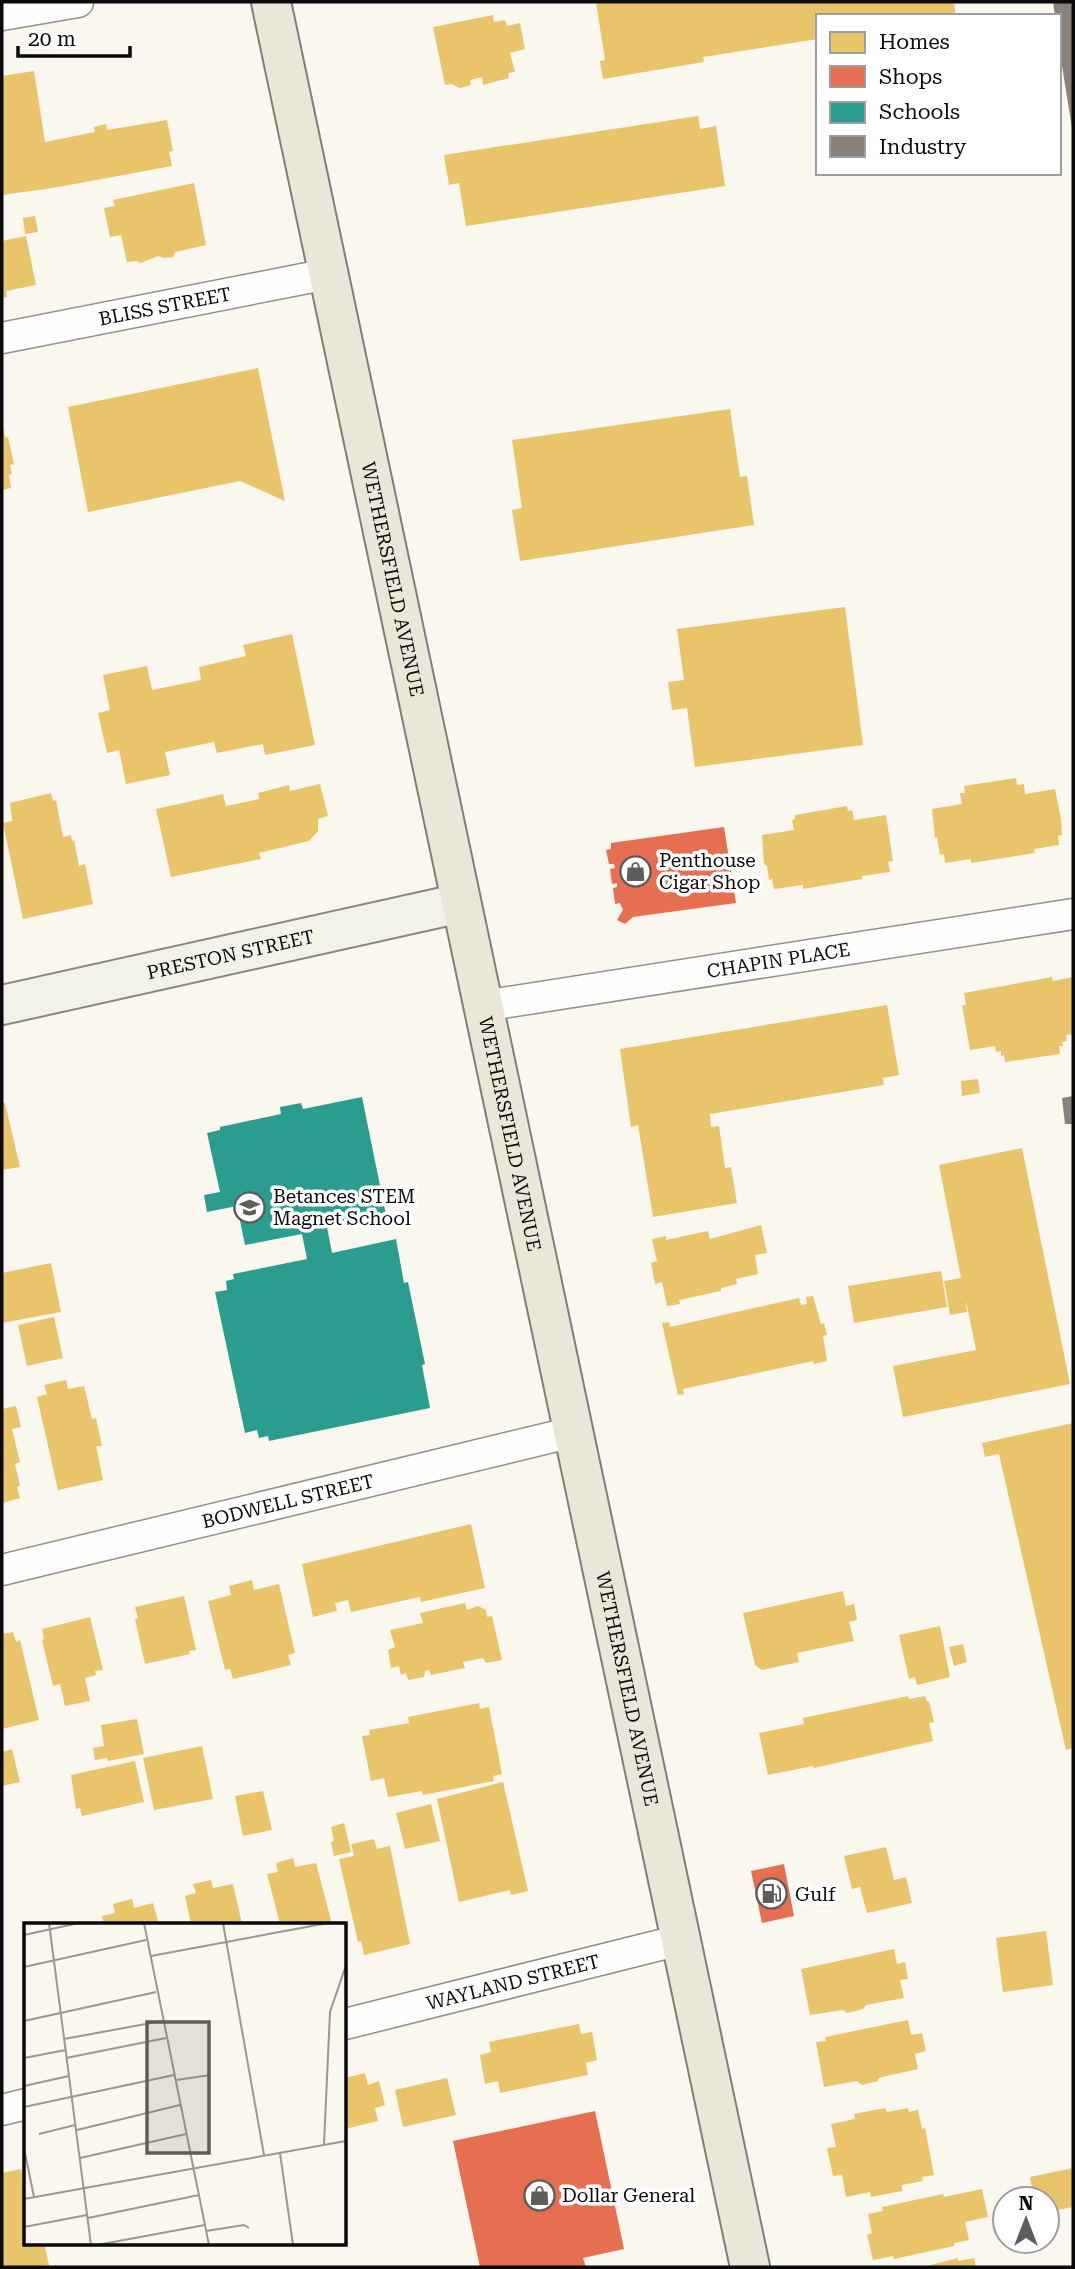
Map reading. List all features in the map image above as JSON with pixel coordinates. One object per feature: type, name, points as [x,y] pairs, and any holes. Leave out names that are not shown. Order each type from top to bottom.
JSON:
[{"type":"main road","name":"WETHERSFIELD AVENUE","points":[[271,2],[750,2267]]},
{"type":"street","points":[[2,15],[78,2]]},
{"type":"street","name":"BLISS STREET","points":[[2,338],[328,274]]},
{"type":"street","name":"PRESTON STREET","points":[[2,1004],[461,903]]},
{"type":"street","name":"CHAPIN PLACE","points":[[483,1006],[1073,914]]},
{"type":"street","name":"BODWELL STREET","points":[[2,1570],[573,1432]]},
{"type":"street","name":"WAYLAND STREET","points":[[346,2024],[680,1940]]},
{"type":"street","points":[[2,2110],[24,2104]]},
{"type":"building: Homes","points":[[596,2],[954,2],[956,14],[816,14],[816,39],[703,57],[704,62],[603,79],[600,61],[605,60]]},
{"type":"building: Homes","points":[[493,15],[494,22],[505,20],[507,26],[520,23],[525,49],[510,53],[515,72],[508,73],[509,78],[483,85],[482,77],[470,80],[471,85],[460,88],[451,84],[445,85],[433,27]]},
{"type":"building: Homes","points":[[34,71],[45,142],[95,132],[94,127],[106,124],[107,130],[167,120],[173,151],[169,152],[172,166],[2,195],[2,76]]},
{"type":"building: Homes","points":[[698,116],[700,129],[716,126],[725,186],[466,226],[459,183],[449,185],[444,155]]},
{"type":"building: Homes","points":[[194,183],[206,245],[175,252],[173,257],[158,256],[141,263],[127,262],[121,235],[110,237],[104,208],[115,206],[113,200]]},
{"type":"building: Homes","points":[[35,216],[38,232],[25,234],[23,218]]},
{"type":"building: Homes","points":[[26,236],[36,285],[6,291],[7,297],[2,298],[2,241]]},
{"type":"building: Homes","points":[[258,368],[285,501],[240,481],[88,512],[68,407]]},
{"type":"building: Homes","points":[[730,409],[740,477],[747,476],[754,525],[520,561],[512,510],[522,508],[512,440]]},
{"type":"building: Homes","points":[[3,426],[14,464],[10,465],[11,488],[2,490]]},
{"type":"building: Homes","points":[[845,607],[863,745],[695,767],[687,708],[672,710],[668,682],[684,680],[677,629]]},
{"type":"building: Homes","points":[[292,634],[315,745],[265,755],[263,744],[217,753],[214,742],[165,752],[170,775],[126,784],[119,750],[107,753],[98,713],[110,710],[103,675],[147,666],[152,690],[201,680],[199,667],[246,656],[243,645]]},
{"type":"building: Homes","points":[[1016,778],[1017,785],[1024,784],[1025,794],[1055,789],[1061,819],[1062,835],[1058,836],[1059,845],[1034,849],[1035,853],[971,863],[971,859],[945,863],[944,854],[940,855],[937,837],[935,838],[932,809],[962,804],[960,793],[965,793],[964,786]]},
{"type":"building: Homes","points":[[320,784],[328,816],[318,819],[318,831],[309,841],[259,853],[261,859],[171,877],[156,809],[223,794],[226,806],[259,799],[258,793],[289,785],[290,791]]},
{"type":"building: Homes","points":[[51,793],[53,801],[56,800],[63,837],[71,835],[79,866],[85,864],[93,904],[23,919],[3,823],[12,821],[10,803]]},
{"type":"building: Homes","points":[[847,806],[848,811],[852,810],[854,820],[886,815],[893,861],[888,862],[890,872],[803,889],[803,885],[774,889],[764,864],[762,835],[794,830],[792,820],[795,815]]},
{"type":"building: Homes","points":[[1052,977],[1053,981],[1073,977],[1073,1034],[1066,1035],[1067,1041],[1062,1042],[1063,1046],[1059,1046],[1060,1054],[1005,1062],[1004,1055],[1001,1056],[1001,1051],[996,1052],[995,1046],[970,1050],[962,1005],[966,1005],[964,993]]},
{"type":"building: Homes","points":[[887,1005],[899,1075],[883,1078],[884,1085],[710,1114],[711,1127],[719,1126],[725,1168],[731,1167],[737,1203],[653,1217],[638,1125],[631,1127],[620,1049]]},
{"type":"building: Homes","points":[[978,1079],[980,1093],[962,1096],[961,1081]]},
{"type":"building: Homes","points":[[2,1103],[5,1103],[20,1167],[2,1170]]},
{"type":"building: Homes","points":[[1022,1148],[1070,1384],[903,1417],[893,1366],[976,1350],[966,1300],[967,1312],[950,1315],[944,1281],[961,1278],[939,1165]]},
{"type":"building: Homes","points":[[761,1225],[767,1253],[755,1255],[758,1274],[736,1279],[737,1284],[721,1288],[721,1291],[679,1300],[680,1304],[667,1306],[662,1282],[655,1284],[651,1263],[657,1261],[652,1239],[666,1236],[666,1240],[708,1231],[710,1239]]},
{"type":"building: Homes","points":[[51,1263],[61,1312],[2,1323],[2,1273]]},
{"type":"building: Homes","points":[[941,1271],[947,1307],[854,1323],[848,1286]]},
{"type":"building: Homes","points":[[813,1296],[827,1335],[823,1336],[827,1361],[814,1364],[813,1361],[683,1389],[684,1394],[678,1395],[662,1323],[669,1322],[670,1327],[799,1298],[801,1305],[807,1304],[806,1297]]},
{"type":"building: Homes","points":[[54,1317],[63,1358],[27,1366],[18,1325]]},
{"type":"building: Homes","points":[[66,1380],[68,1389],[84,1386],[92,1419],[96,1418],[102,1446],[96,1446],[103,1480],[58,1490],[37,1397],[47,1394],[44,1385]]},
{"type":"building: Homes","points":[[16,1406],[21,1427],[12,1429],[20,1462],[15,1464],[20,1498],[2,1503],[2,1409]]},
{"type":"building: Homes","points":[[1073,1423],[1073,1748],[1066,1750],[999,1454],[985,1457],[982,1443]]},
{"type":"building: Homes","points":[[471,1524],[485,1588],[421,1602],[420,1597],[351,1612],[348,1600],[335,1603],[337,1611],[313,1617],[302,1564]]},
{"type":"building: Homes","points":[[252,1580],[254,1590],[279,1584],[295,1653],[288,1655],[291,1665],[233,1679],[230,1669],[225,1670],[208,1601],[231,1595],[229,1586]]},
{"type":"building: Homes","points":[[843,1591],[846,1606],[854,1604],[857,1620],[849,1622],[854,1641],[797,1653],[799,1662],[762,1670],[755,1665],[743,1613]]},
{"type":"building: Homes","points":[[184,1596],[196,1650],[189,1651],[190,1654],[145,1664],[135,1607]]},
{"type":"building: Homes","points":[[465,1603],[467,1610],[478,1606],[486,1610],[487,1617],[492,1616],[502,1660],[486,1663],[483,1658],[463,1662],[465,1668],[431,1675],[429,1670],[425,1671],[424,1677],[408,1680],[406,1673],[401,1675],[399,1666],[391,1668],[388,1650],[395,1647],[390,1630],[423,1623],[420,1613]]},
{"type":"building: Homes","points":[[90,1617],[103,1670],[95,1671],[96,1675],[85,1678],[90,1701],[65,1706],[60,1684],[53,1686],[42,1629]]},
{"type":"building: Homes","points":[[940,1626],[950,1677],[917,1685],[915,1677],[909,1679],[899,1635]]},
{"type":"building: Homes","points":[[13,1632],[16,1642],[20,1640],[39,1720],[2,1729],[2,1634]]},
{"type":"building: Homes","points":[[963,1644],[967,1662],[954,1666],[949,1647]]},
{"type":"building: Homes","points":[[908,1696],[909,1699],[925,1696],[927,1702],[929,1701],[934,1722],[929,1723],[933,1741],[814,1768],[813,1766],[768,1775],[759,1733],[804,1724],[803,1718]]},
{"type":"building: Homes","points":[[479,1703],[480,1709],[489,1707],[502,1774],[493,1776],[494,1781],[423,1795],[422,1791],[388,1797],[384,1778],[371,1781],[362,1736],[370,1735],[369,1730],[409,1723],[408,1717]]},
{"type":"building: Homes","points":[[137,1719],[144,1754],[108,1761],[107,1758],[95,1760],[93,1748],[104,1746],[101,1725]]},
{"type":"building: Homes","points":[[202,1746],[213,1799],[154,1810],[143,1758]]},
{"type":"building: Homes","points":[[12,1749],[20,1782],[2,1786],[2,1752]]},
{"type":"building: Homes","points":[[135,1761],[144,1802],[82,1816],[80,1808],[76,1809],[71,1775]]},
{"type":"building: Homes","points":[[503,1782],[528,1891],[511,1895],[510,1890],[459,1902],[437,1799]]},
{"type":"building: Homes","points":[[263,1791],[272,1830],[243,1836],[235,1796]]},
{"type":"building: Homes","points":[[431,1804],[440,1841],[405,1849],[396,1813]]},
{"type":"building: Homes","points":[[344,1823],[351,1852],[334,1856],[331,1827]]},
{"type":"building: Homes","points":[[374,1839],[377,1849],[390,1846],[410,1944],[364,1955],[361,1941],[358,1942],[339,1859],[354,1856],[351,1844]]},
{"type":"building: Homes","points":[[886,1847],[894,1880],[906,1877],[912,1903],[867,1913],[860,1887],[852,1889],[844,1856]]},
{"type":"building: Homes","points":[[293,1858],[295,1867],[316,1863],[332,1923],[280,1923],[267,1874],[278,1872],[276,1863]]},
{"type":"building: Homes","points":[[211,1880],[213,1888],[233,1884],[242,1923],[191,1923],[185,1896],[196,1893],[193,1884]]},
{"type":"building: Homes","points":[[132,1899],[134,1908],[153,1903],[159,1923],[104,1923],[102,1916],[115,1913],[113,1904]]},
{"type":"building: Homes","points":[[1046,1931],[1053,1985],[1003,1992],[996,1938]]},
{"type":"building: Homes","points":[[894,1949],[897,1964],[905,1962],[908,1979],[900,1980],[904,1998],[866,2005],[863,2009],[847,2013],[843,2010],[810,2015],[801,1969]]},
{"type":"building: Homes","points":[[908,2020],[911,2035],[922,2033],[926,2051],[915,2054],[918,2069],[882,2077],[878,2081],[862,2085],[857,2081],[824,2087],[816,2042],[826,2041],[825,2037]]},
{"type":"building: Homes","points":[[579,2024],[581,2034],[592,2032],[597,2060],[586,2063],[588,2075],[500,2093],[498,2081],[485,2084],[480,2055],[491,2052],[489,2042]]},
{"type":"building: Homes","points":[[365,2073],[368,2085],[379,2081],[385,2105],[375,2108],[378,2121],[346,2129],[346,2078]]},
{"type":"building: Homes","points":[[447,2078],[456,2115],[403,2127],[395,2090]]},
{"type":"building: Homes","points":[[885,2108],[887,2112],[908,2108],[909,2112],[918,2110],[922,2129],[925,2128],[934,2175],[922,2177],[923,2181],[902,2185],[902,2191],[871,2197],[870,2192],[846,2197],[842,2175],[833,2176],[827,2148],[836,2147],[831,2124],[855,2119],[854,2114]]},
{"type":"building: Homes","points":[[1073,2168],[1073,2207],[1061,2209],[1061,2185],[1031,2185],[1030,2177]]},
{"type":"building: Homes","points":[[21,2169],[24,2181],[24,2244],[44,2244],[49,2265],[2,2267],[2,2173]]},
{"type":"building: Homes","points":[[982,2189],[988,2217],[965,2222],[969,2240],[954,2243],[954,2246],[894,2259],[893,2256],[873,2260],[867,2235],[872,2233],[868,2214],[883,2211],[882,2207]]},
{"type":"building: Homes","points":[[958,2258],[958,2261],[974,2258],[976,2267],[923,2267]]},
{"type":"building: Shops","points":[[724,827],[736,903],[633,917],[625,924],[617,920],[623,910],[620,903],[615,904],[613,888],[617,887],[617,883],[612,884],[610,869],[615,868],[614,864],[609,864],[606,850],[611,849],[611,843]]},
{"type":"building: Shops","name":"Gulf","points":[[784,1864],[794,1916],[762,1923],[751,1871]]},
{"type":"building: Shops","name":"Dollar General","points":[[595,2111],[624,2249],[583,2258],[586,2267],[480,2267],[453,2141]]},
{"type":"building: Schools","points":[[362,1097],[386,1215],[327,1227],[332,1253],[396,1239],[404,1283],[408,1282],[425,1364],[422,1365],[430,1408],[269,1441],[268,1436],[259,1438],[257,1430],[245,1433],[215,1292],[227,1290],[226,1281],[234,1279],[233,1274],[307,1259],[302,1234],[245,1245],[237,1206],[207,1212],[204,1195],[220,1192],[207,1133],[220,1130],[220,1127],[281,1114],[280,1107],[301,1103],[303,1109]]},
{"type":"building: Industry","points":[[1053,2],[1073,2],[1073,134],[1061,59],[1061,14],[1055,14]]},
{"type":"building: Industry","points":[[1073,1096],[1073,1124],[1065,1124],[1062,1098]]},
{"type":"place","name":"Penthouse Cigar Shop","points":[[636,871]]},
{"type":"place","name":"Betances STEM Magnet School","points":[[250,1207]]},
{"type":"place","name":"Gulf","points":[[772,1894]]},
{"type":"place","name":"Dollar General","points":[[539,2195]]}]
